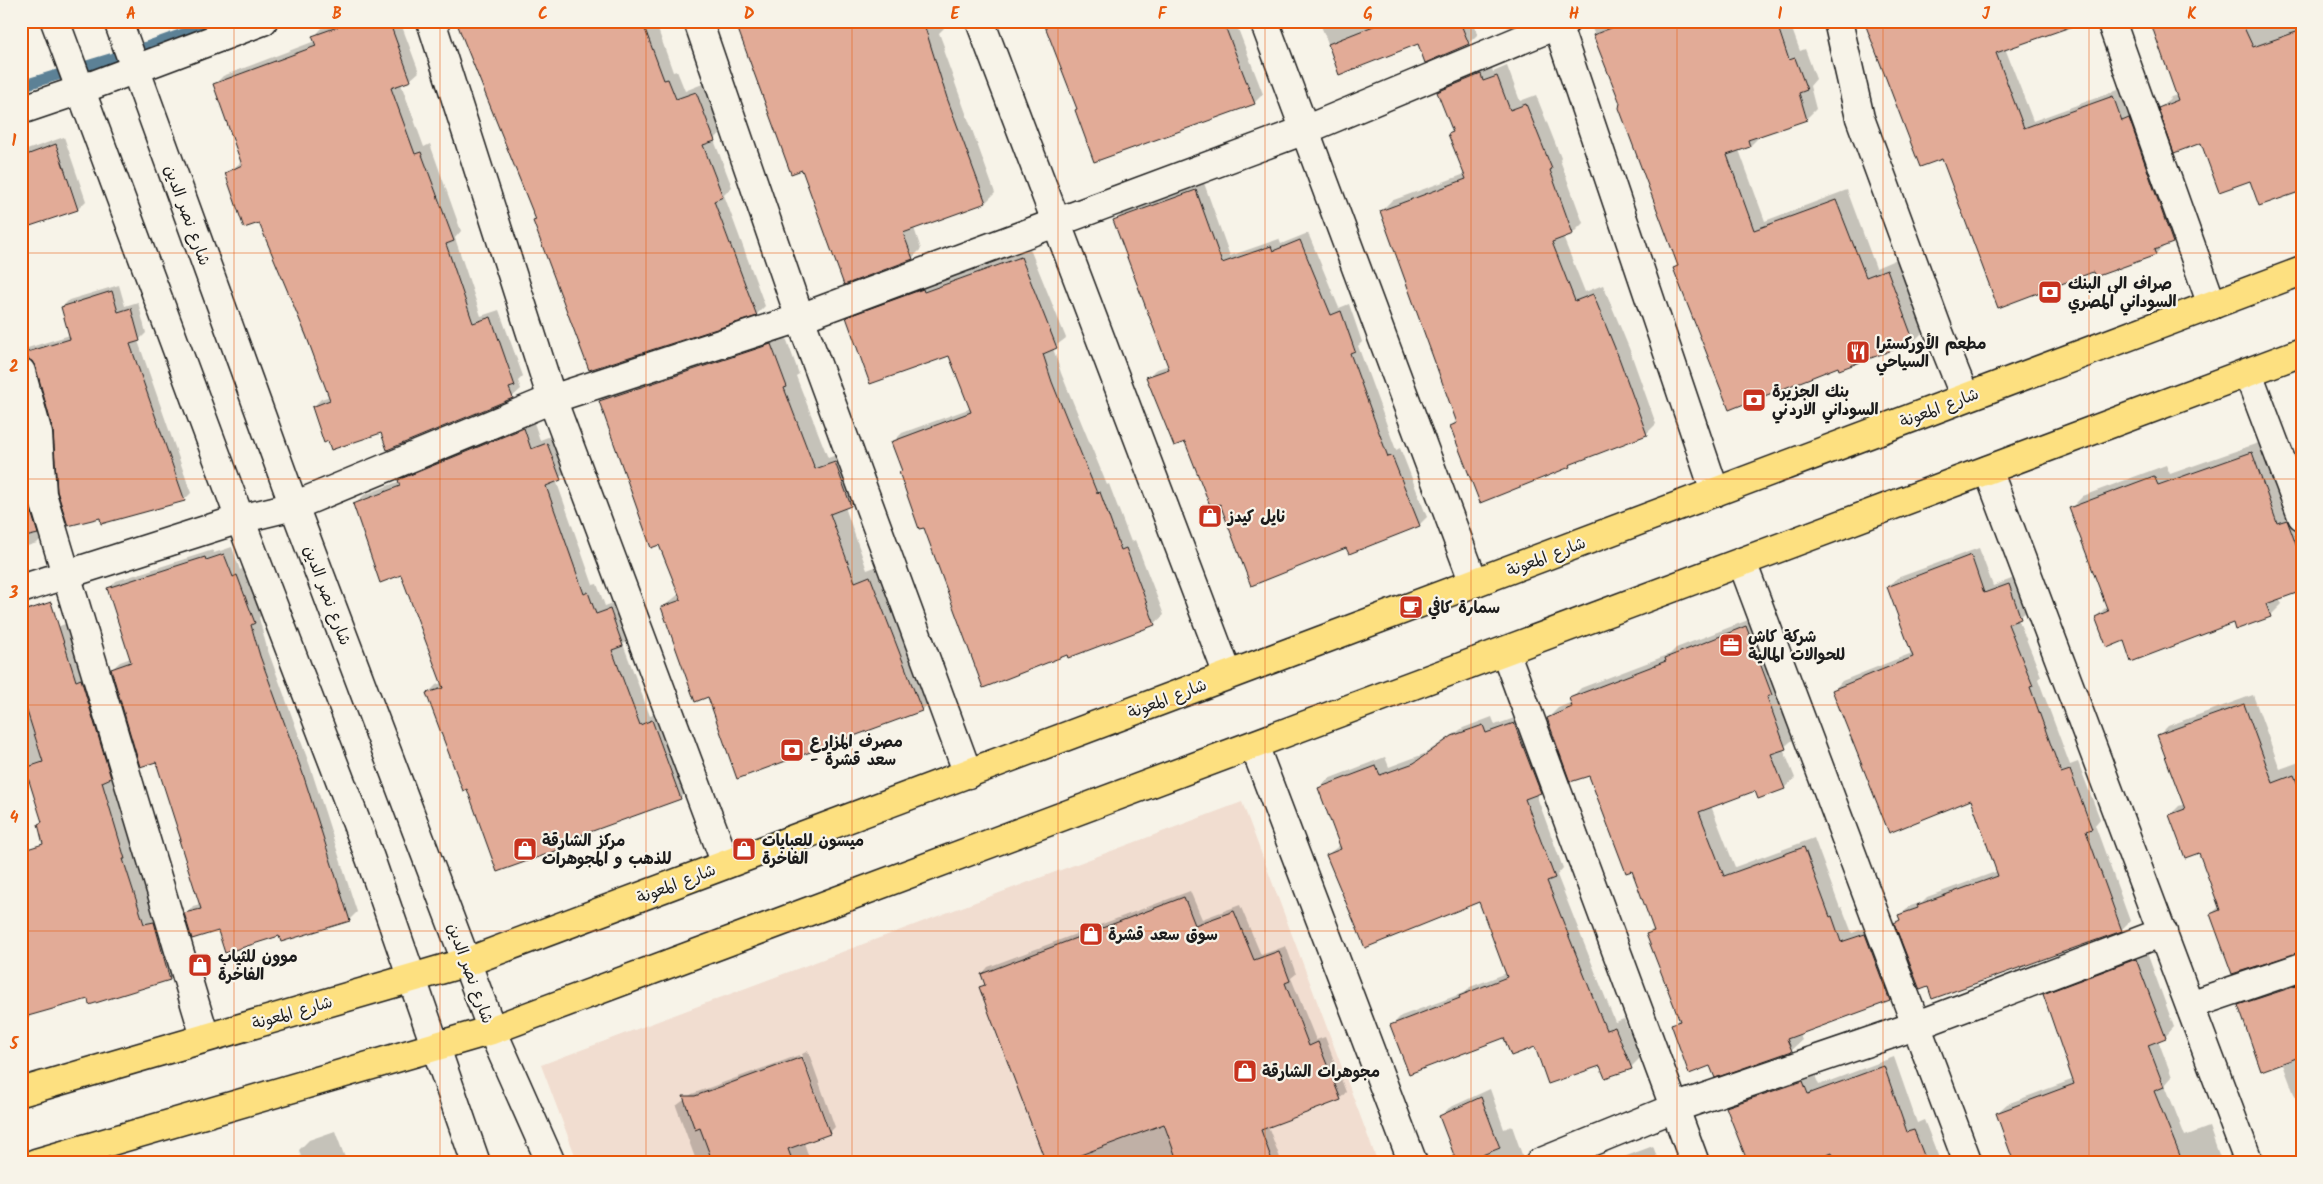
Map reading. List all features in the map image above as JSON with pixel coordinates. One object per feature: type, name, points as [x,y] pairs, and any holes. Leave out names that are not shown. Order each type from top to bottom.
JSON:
[{"type":"highway","name":"شارع المعونة","points":[[21,1092],[467,962],[2302,271]]},
{"type":"highway","points":[[36,1163],[492,1030],[2302,352]]},
{"type":"street","points":[[55,21],[240,519],[370,858],[437,1046],[476,1163]]},
{"type":"street","name":"شارع نصر الدين","points":[[118,21],[294,506],[492,1030],[551,1163]]},
{"type":"street","points":[[21,110],[135,70],[263,21]]},
{"type":"street","points":[[431,21],[552,399],[726,864]]},
{"type":"street","points":[[698,21],[800,318],[968,774]]},
{"type":"street","points":[[980,21],[1228,675]]},
{"type":"street","points":[[1264,21],[1474,583]]},
{"type":"street","points":[[1838,21],[1860,118],[1940,336],[1966,398]]},
{"type":"street","points":[[2111,21],[2212,304]]},
{"type":"street","points":[[21,589],[240,519],[294,506],[552,399],[800,318],[1305,130],[1560,22],[1716,492]]},
{"type":"street","points":[[21,372],[38,434],[42,494],[205,1037]]},
{"type":"street","points":[[2248,373],[2302,516]]},
{"type":"street","points":[[1988,470],[2249,1163]]},
{"type":"street","points":[[1742,562],[1918,1025],[1968,1163]]},
{"type":"street","points":[[1505,651],[1695,1163]]},
{"type":"street","points":[[1254,745],[1413,1163]]},
{"type":"street","points":[[1539,1163],[1674,1108],[1918,1025],[2163,932]]},
{"type":"street","points":[[2190,1004],[2302,967]]},
{"type":"shaded area","name":"سوق سعد قشرة","points":[[1242,802],[1378,1163],[578,1163],[541,1065]]},
{"type":"building","points":[[354,21],[389,21],[411,81],[391,88],[415,154],[421,152],[454,241],[446,244],[473,323],[491,317],[515,386],[509,388],[513,398],[387,450],[381,433],[331,450],[328,441],[324,443],[312,407],[330,400],[306,335],[259,223],[244,228],[225,173],[242,165],[213,84],[316,46],[312,36]]},
{"type":"building","points":[[456,21],[642,21],[664,80],[668,79],[676,99],[696,92],[715,141],[703,145],[723,197],[714,201],[757,316],[589,370],[533,221],[536,220]]},
{"type":"building","points":[[735,21],[923,21],[947,98],[986,203],[903,233],[913,259],[844,285],[802,170],[791,174]]},
{"type":"building","points":[[1043,21],[1223,21],[1255,104],[1094,162],[1075,110],[1077,109]]},
{"type":"building","points":[[1386,21],[1471,21],[1471,23],[1462,27],[1469,44],[1425,63],[1418,44],[1339,75],[1328,44]]},
{"type":"building","points":[[1629,21],[1776,21],[1789,60],[1795,58],[1807,90],[1799,93],[1807,120],[1748,140],[1750,147],[1727,155],[1754,230],[1836,200],[1866,277],[1887,269],[1914,342],[1839,370],[1838,367],[1729,410],[1673,268],[1678,266],[1619,108],[1620,103],[1593,35]]},
{"type":"building","points":[[1864,21],[2072,21],[2073,26],[1996,53],[2024,128],[2113,96],[2122,121],[2129,118],[2173,243],[2154,250],[2156,255],[2095,277],[2093,272],[1998,308],[1942,159],[1920,167]]},
{"type":"building","points":[[2150,21],[2241,21],[2253,47],[2302,30],[2302,191],[2259,206],[2250,181],[2219,192],[2201,143],[2174,153],[2158,108],[2178,100]]},
{"type":"building","points":[[1481,74],[1483,81],[1497,76],[1510,110],[1526,104],[1552,169],[1550,170],[1573,234],[1552,242],[1575,301],[1593,294],[1647,435],[1569,465],[1570,467],[1480,503],[1450,426],[1457,423],[1380,211],[1466,179],[1448,134],[1453,132],[1437,92]]},
{"type":"building","points":[[56,144],[78,210],[21,229],[21,157]]},
{"type":"building","points":[[1196,190],[1222,263],[1271,246],[1273,251],[1300,240],[1331,315],[1341,311],[1355,351],[1350,353],[1388,457],[1392,456],[1420,526],[1349,554],[1346,548],[1251,586],[1220,504],[1211,508],[1185,442],[1174,446],[1146,377],[1169,369],[1113,220]]},
{"type":"building","points":[[1021,257],[1057,348],[1043,354],[1052,382],[1097,493],[1100,492],[1121,550],[1126,548],[1155,625],[1068,658],[1067,655],[983,688],[924,528],[919,529],[899,472],[902,471],[891,442],[971,412],[949,356],[870,384],[846,317],[923,289],[924,292]]},
{"type":"building","points":[[112,291],[118,312],[131,308],[140,341],[130,344],[185,501],[101,524],[100,518],[68,526],[57,491],[53,430],[36,368],[32,361],[21,357],[21,354],[70,339],[61,307]]},
{"type":"building","points":[[771,344],[787,387],[784,388],[815,469],[835,462],[851,506],[830,514],[855,582],[870,576],[922,711],[737,779],[708,697],[695,702],[661,607],[681,600],[659,545],[651,548],[599,401]]},
{"type":"building","points":[[524,428],[531,449],[547,443],[561,480],[546,486],[584,594],[588,592],[596,614],[610,609],[623,646],[612,650],[640,725],[652,720],[681,799],[576,837],[578,843],[497,872],[467,789],[463,791],[426,693],[443,688],[401,575],[380,583],[353,504],[400,486],[398,480]]},
{"type":"building","points":[[21,432],[26,495],[38,534],[21,538]]},
{"type":"building","points":[[2252,452],[2277,523],[2287,520],[2302,561],[2302,591],[2266,604],[2271,617],[2235,630],[2233,623],[2131,662],[2124,641],[2107,648],[2095,617],[2108,611],[2069,508],[2154,476],[2158,485]]},
{"type":"building","points":[[224,554],[233,577],[237,575],[255,623],[251,625],[260,656],[303,774],[350,921],[281,942],[279,936],[225,953],[218,931],[192,939],[184,913],[201,909],[156,762],[140,767],[111,669],[131,662],[107,588],[205,557],[206,560]]},
{"type":"building","points":[[1971,555],[1984,593],[2009,584],[2021,619],[2008,624],[2033,686],[2030,687],[2061,773],[2070,770],[2092,829],[2086,831],[2122,931],[1932,999],[1928,987],[1920,990],[1894,923],[1900,920],[1898,915],[1918,908],[1917,905],[1998,876],[1971,800],[1889,833],[1832,690],[1913,657],[1887,587]]},
{"type":"building","points":[[51,602],[76,681],[81,679],[111,778],[102,782],[125,859],[123,859],[144,924],[154,922],[170,980],[89,1005],[88,999],[21,1018],[21,851],[43,844],[38,824],[42,822],[25,768],[43,762],[21,692],[21,612]]},
{"type":"building","points":[[1746,626],[1772,695],[1767,697],[1786,749],[1771,754],[1785,789],[1758,799],[1755,791],[1699,812],[1724,876],[1804,847],[1841,942],[1865,934],[1890,1001],[1787,1039],[1792,1051],[1715,1078],[1710,1066],[1689,1074],[1671,1024],[1680,1021],[1646,934],[1654,931],[1632,871],[1626,873],[1589,776],[1570,782],[1547,718],[1572,707],[1569,698],[1666,661],[1665,658]]},
{"type":"building","points":[[2244,704],[2273,783],[2294,775],[2302,795],[2302,952],[2232,974],[2210,914],[2220,910],[2199,853],[2185,858],[2169,815],[2185,809],[2157,735]]},
{"type":"building","points":[[1514,723],[1541,793],[1525,799],[1555,878],[1547,881],[1606,1030],[1615,1027],[1632,1069],[1605,1078],[1600,1066],[1548,1084],[1535,1047],[1511,1056],[1504,1038],[1409,1074],[1390,1025],[1460,998],[1459,996],[1507,977],[1479,902],[1365,948],[1326,855],[1341,849],[1318,788],[1376,766],[1380,775],[1414,763],[1452,736],[1483,725],[1486,733]]},
{"type":"building","points":[[1184,897],[1195,925],[1234,911],[1254,960],[1279,951],[1290,981],[1285,983],[1309,1046],[1318,1042],[1341,1100],[1261,1130],[1273,1163],[1178,1163],[1164,1124],[1059,1163],[1046,1163],[979,987],[985,985],[981,974]]},
{"type":"building","points":[[2136,959],[2166,1038],[2148,1045],[2164,1087],[2154,1091],[2183,1163],[2014,1163],[1996,1113],[2074,1084],[2043,994]]},
{"type":"building","points":[[2302,984],[2302,1056],[2261,1071],[2238,1005]]},
{"type":"building","points":[[802,1057],[830,1134],[788,1149],[791,1157],[775,1163],[713,1163],[700,1128],[695,1130],[683,1096],[695,1096]]},
{"type":"building","points":[[1884,1066],[1907,1132],[1914,1130],[1927,1163],[1835,1163],[1832,1152],[1804,1163],[1748,1163],[1726,1107],[1803,1081],[1808,1094]]},
{"type":"building","points":[[1481,1097],[1500,1148],[1462,1163],[1457,1163],[1439,1116]]},
{"type":"waterway","points":[[21,86],[130,53],[219,21]]},
{"type":"place","name":"صراف الي البنك السوداني المصري","points":[[2050,292]]},
{"type":"place","name":"مطعم الأوركسترا السياحي","points":[[1858,352]]},
{"type":"place","name":"بنك الجزيرة السوداني الاردني","points":[[1754,400]]},
{"type":"place","name":"نايل كيدز","points":[[1210,516]]},
{"type":"place","name":"سمارة كافي","points":[[1411,607]]},
{"type":"place","name":"شركة كاش للحوالات المالية","points":[[1731,645]]},
{"type":"place","name":"مصرف المزارع - سعد قشرة","points":[[792,750]]},
{"type":"place","name":"مركز الشارقة للذهب و المجوهرات","points":[[525,849]]},
{"type":"place","name":"ميسون للعبايات الفاخرة","points":[[744,849]]},
{"type":"place","name":"سوق سعد قشرة","points":[[1091,934]]},
{"type":"place","name":"موون للثياب الفاخرة","points":[[200,965]]},
{"type":"place","name":"مجوهرات الشارقة","points":[[1245,1071]]}]
